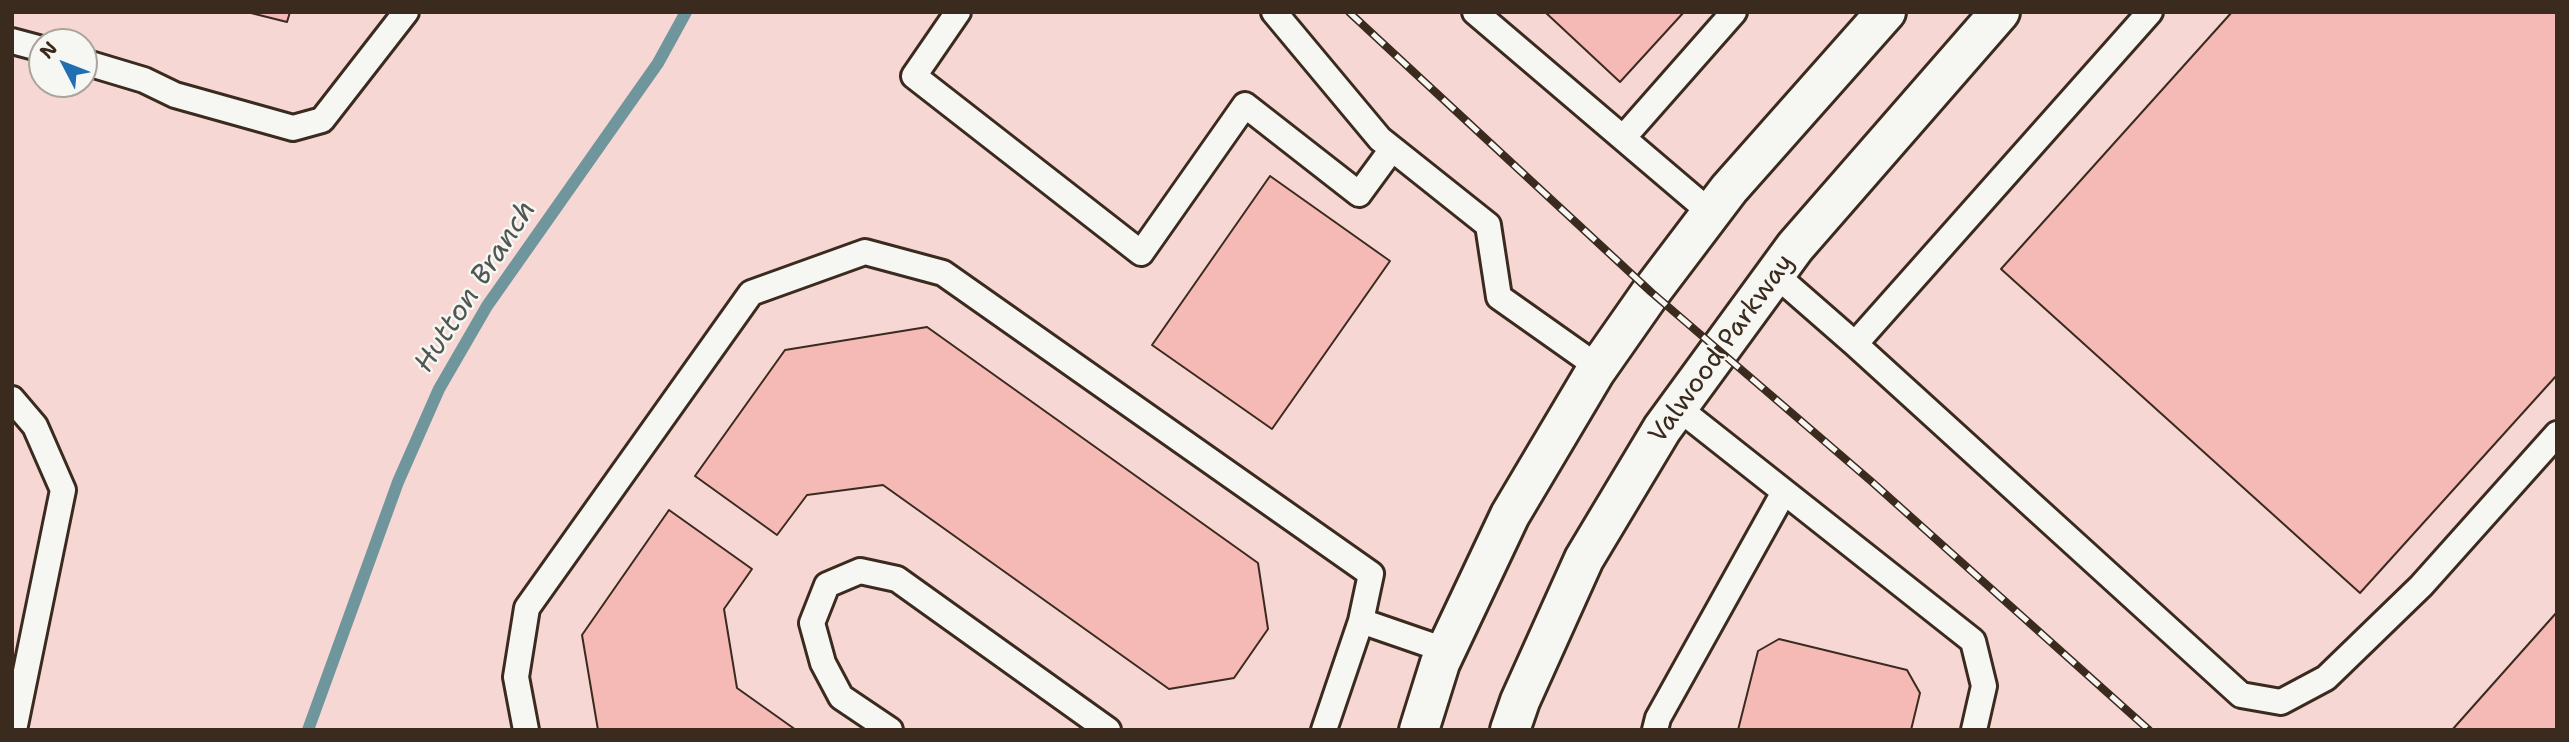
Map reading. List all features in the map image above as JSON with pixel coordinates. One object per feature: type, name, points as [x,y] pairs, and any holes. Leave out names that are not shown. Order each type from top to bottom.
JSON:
[{"type":"main road","points":[[1419,730],[1446,650],[1510,515],[1598,367],[1729,189],[1886,12]]},
{"type":"main road","name":"Valwood Parkway","points":[[1510,730],[1520,701],[1584,559],[1677,407],[1795,247],[2000,12]]},
{"type":"lane","points":[[98,66],[144,79],[176,95],[293,128],[322,120],[406,12]]},
{"type":"lane","points":[[958,12],[914,76],[1141,253],[1245,105],[1359,194],[1392,149]]},
{"type":"lane","points":[[1274,12],[1380,139],[1488,225],[1499,297],[1598,367]]},
{"type":"lane","points":[[1475,12],[1711,213]]},
{"type":"lane","points":[[1623,138],[1734,12]]},
{"type":"lane","points":[[1855,344],[2150,12]]},
{"type":"lane","points":[[526,730],[516,677],[527,608],[734,315],[751,293],[865,252],[943,273],[1371,574],[1361,621],[1324,730]]},
{"type":"lane","points":[[1776,275],[2241,695],[2281,702],[2326,678],[2421,586],[2557,434]]},
{"type":"lane","points":[[12,399],[35,426],[63,490],[14,730]]},
{"type":"lane","points":[[1677,407],[1973,641],[1984,686],[1974,730]]},
{"type":"lane","points":[[1655,730],[1658,718],[1784,492]]},
{"type":"lane","points":[[890,730],[841,697],[823,663],[812,622],[827,585],[860,571],[897,579],[1108,730]]},
{"type":"lane","points":[[1361,621],[1446,650]]},
{"type":"shaded area","points":[[12,12],[2557,12],[2557,730],[12,730]]},
{"type":"building","points":[[247,12],[290,12],[287,22]]},
{"type":"building","points":[[1545,12],[1684,12],[1620,82]]},
{"type":"building","points":[[2232,12],[2557,12],[2557,375],[2360,593],[2001,269]]},
{"type":"building","points":[[1270,176],[1390,261],[1272,429],[1152,345]]},
{"type":"building","points":[[927,327],[1258,563],[1268,629],[1234,678],[1169,689],[883,485],[807,495],[777,535],[695,476],[785,350]]},
{"type":"building","points":[[669,510],[752,569],[724,609],[737,688],[796,730],[598,730],[582,635]]},
{"type":"building","points":[[2557,612],[2557,730],[2452,730]]},
{"type":"building","points":[[1779,639],[1907,670],[1920,693],[1911,730],[1738,730],[1758,651]]},
{"type":"waterway","name":"Hutton Branch","points":[[308,730],[398,482],[439,389],[487,306],[658,63],[686,12]]},
{"type":"railway","points":[[1349,12],[1651,292],[1872,482],[2149,730]]}]
